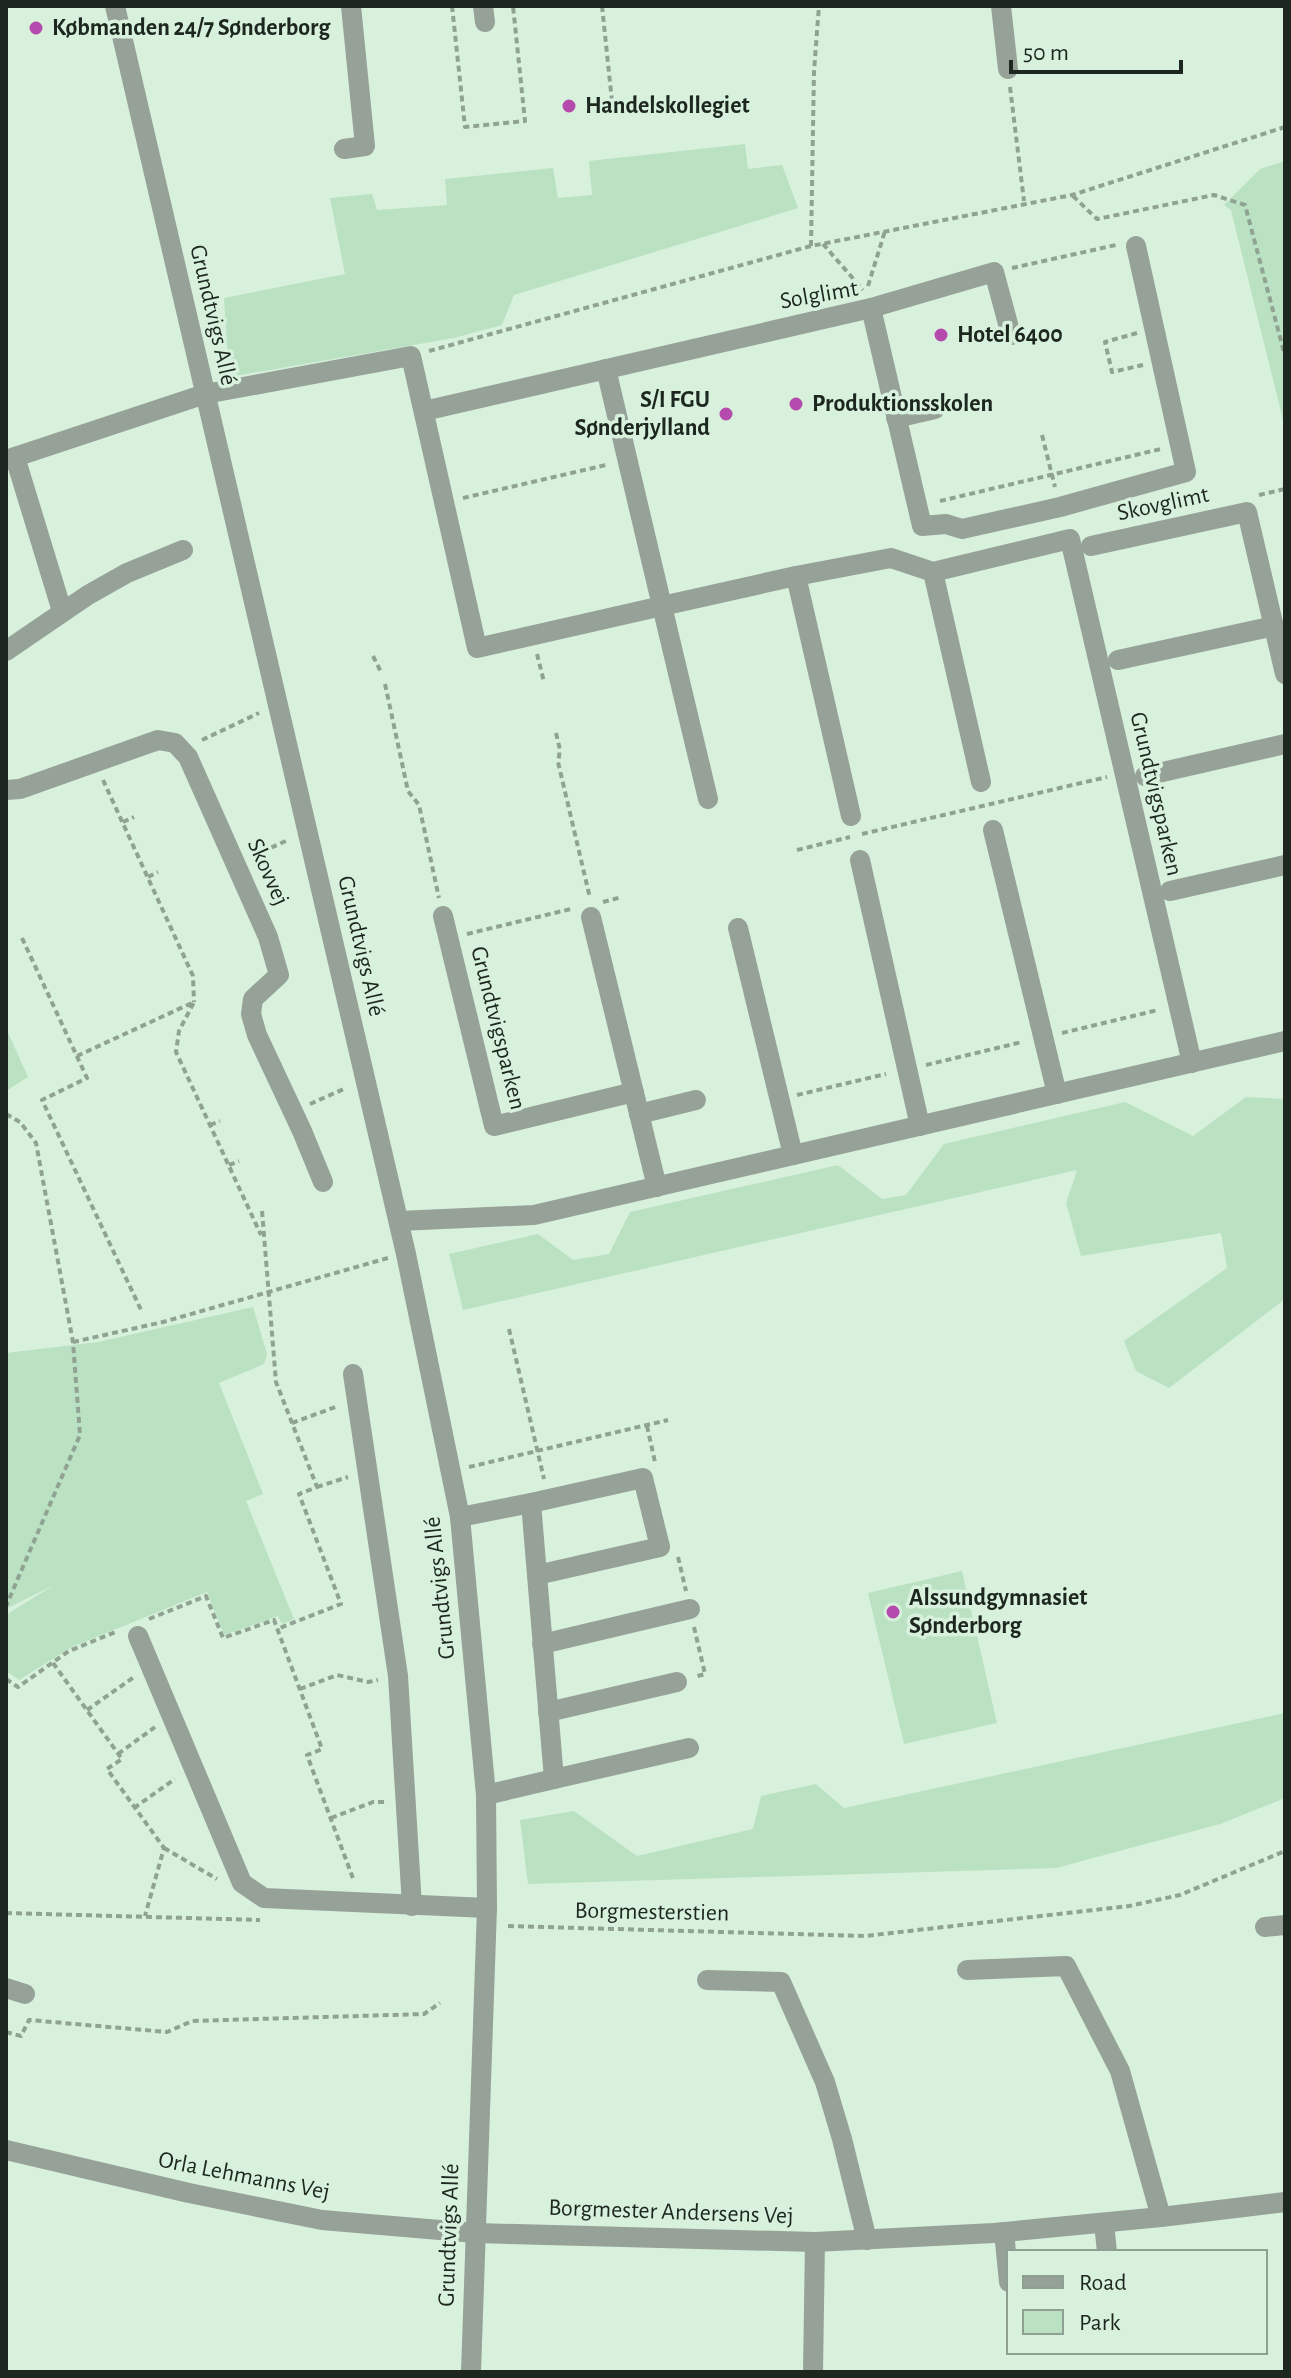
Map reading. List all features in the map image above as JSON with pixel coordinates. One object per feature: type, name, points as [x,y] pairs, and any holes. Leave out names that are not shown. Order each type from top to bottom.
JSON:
[{"type":"street","name":"Grundtvigs Allé","points":[[115,6],[399,1221],[460,1517],[486,1795],[486,1917],[471,2372]]},
{"type":"street","points":[[344,149],[365,146],[351,6]]},
{"type":"street","points":[[1001,6],[1008,69]]},
{"type":"street","points":[[917,506],[922,526],[946,524],[962,529],[1060,507],[1186,472],[1129,245]]},
{"type":"street","points":[[871,308],[994,272],[1011,335]]},
{"type":"street","name":"Solglimt","points":[[424,411],[871,308],[917,506]]},
{"type":"street","points":[[62,611],[10,458],[205,394],[411,356],[477,648],[796,576],[891,558],[933,572],[981,782]]},
{"type":"street","points":[[606,369],[708,799]]},
{"type":"street","points":[[896,418],[935,409]]},
{"type":"street","name":"Skovglimt","points":[[1091,546],[1246,505],[1275,592],[1274,626],[1285,674]]},
{"type":"street","name":"Grundtvigsparken","points":[[933,572],[1070,539],[1134,775],[1192,1063]]},
{"type":"street","points":[[6,651],[62,611],[127,573],[183,550]]},
{"type":"street","points":[[796,576],[851,816]]},
{"type":"street","points":[[1118,660],[1274,626]]},
{"type":"street","points":[[6,790],[20,789],[158,740],[175,743],[182,750]]},
{"type":"street","points":[[1134,775],[1285,744]]},
{"type":"street","name":"Skovvej","points":[[182,750],[188,757],[268,937],[279,975],[253,999],[251,1014],[257,1035],[323,1182]]},
{"type":"street","points":[[993,830],[1057,1094]]},
{"type":"street","points":[[860,860],[920,1126]]},
{"type":"street","points":[[1170,891],[1285,865]]},
{"type":"street","points":[[591,910],[657,1187]]},
{"type":"street","name":"Grundtvigsparken","points":[[443,916],[494,1126],[634,1092]]},
{"type":"street","points":[[738,928],[793,1155]]},
{"type":"street","points":[[399,1221],[534,1215],[1285,1041]]},
{"type":"street","points":[[639,1114],[696,1100]]},
{"type":"street","points":[[353,1374],[398,1676],[412,1906]]},
{"type":"street","points":[[460,1517],[643,1478],[660,1547],[537,1575]]},
{"type":"street","points":[[540,1502],[537,1575],[554,1779]]},
{"type":"street","points":[[542,1644],[690,1609]]},
{"type":"street","points":[[133,1629],[242,1883],[264,1898],[412,1906],[486,1917]]},
{"type":"street","points":[[548,1712],[677,1682]]},
{"type":"street","points":[[486,1795],[689,1748]]},
{"type":"street","points":[[967,1970],[1066,1966],[1120,2071],[1161,2217]]},
{"type":"street","points":[[707,1980],[781,1982],[825,2082],[867,2240]]},
{"type":"street","name":"Orla Lehmanns Vej","points":[[6,2150],[189,2193],[322,2220],[475,2233]]},
{"type":"street","name":"Borgmester Andersens Vej","points":[[475,2233],[815,2242],[1004,2232],[1285,2202]]},
{"type":"street","points":[[1104,2223],[1107,2250]]},
{"type":"street","points":[[1004,2232],[1007,2262]]},
{"type":"street","points":[[813,2372],[815,2242]]},
{"type":"path","points":[[452,6],[465,127],[525,121],[513,6]]},
{"type":"path","points":[[602,6],[613,111]]},
{"type":"path","points":[[811,246],[814,71],[819,6]]},
{"type":"path","points":[[1008,69],[1025,202]]},
{"type":"path","points":[[411,356],[811,246],[1072,195],[1285,127]]},
{"type":"path","points":[[1072,195],[1097,219],[1214,195],[1245,205],[1285,356]]},
{"type":"path","points":[[823,244],[866,293],[885,231]]},
{"type":"path","points":[[994,272],[1129,245]]},
{"type":"path","points":[[1144,342],[1141,332],[1105,342],[1112,372],[1149,363]]},
{"type":"path","points":[[1042,435],[1060,507]]},
{"type":"path","points":[[917,506],[1168,447]]},
{"type":"path","points":[[445,502],[627,460]]},
{"type":"path","points":[[533,635],[544,682]]},
{"type":"path","points":[[373,656],[381,672]]},
{"type":"path","points":[[385,684],[408,791],[419,805],[443,916]]},
{"type":"path","points":[[182,750],[277,704]]},
{"type":"path","points":[[556,733],[560,750],[558,762],[591,910]]},
{"type":"path","points":[[95,762],[193,976],[194,1002],[179,1031],[176,1052],[263,1238]]},
{"type":"path","points":[[797,850],[987,805],[1134,775]]},
{"type":"path","points":[[981,782],[993,830]]},
{"type":"path","points":[[123,822],[134,817]]},
{"type":"path","points":[[236,864],[307,832]]},
{"type":"path","points":[[148,877],[158,872]]},
{"type":"path","points":[[449,938],[591,910],[622,897]]},
{"type":"path","points":[[166,916],[174,912]]},
{"type":"path","points":[[22,938],[87,1078],[42,1100],[142,1312]]},
{"type":"path","points":[[77,1056],[194,1002]]},
{"type":"path","points":[[779,1099],[1179,1005]]},
{"type":"path","points":[[184,1071],[194,1066]]},
{"type":"path","points":[[293,1111],[365,1079]]},
{"type":"path","points":[[6,1114],[20,1122],[36,1143],[73,1342],[80,1435],[6,1606]]},
{"type":"path","points":[[210,1125],[220,1121]]},
{"type":"path","points":[[229,1165],[239,1161]]},
{"type":"path","points":[[262,1211],[276,1382],[317,1487]]},
{"type":"path","points":[[73,1342],[163,1322],[406,1254]]},
{"type":"path","points":[[509,1329],[538,1451],[540,1502]]},
{"type":"path","points":[[292,1423],[327,1408],[356,1402]]},
{"type":"path","points":[[451,1472],[668,1420]]},
{"type":"path","points":[[647,1426],[657,1471]]},
{"type":"path","points":[[277,1629],[341,1604],[299,1494],[339,1479],[367,1474]]},
{"type":"path","points":[[675,1548],[705,1674],[677,1682]]},
{"type":"path","points":[[6,1679],[18,1687],[69,1651],[133,1629],[206,1596],[223,1638],[274,1620],[322,1749],[307,1755],[363,1903]]},
{"type":"path","points":[[53,1663],[122,1759],[107,1769],[164,1848],[226,1884],[242,1883]]},
{"type":"path","points":[[87,1710],[150,1665]]},
{"type":"path","points":[[300,1689],[337,1675],[368,1682],[398,1676]]},
{"type":"path","points":[[118,1754],[171,1716]]},
{"type":"path","points":[[134,1808],[193,1766]]},
{"type":"path","points":[[331,1818],[373,1802],[406,1801]]},
{"type":"path","points":[[145,1916],[164,1848]]},
{"type":"path","name":"Borgmesterstien","points":[[486,1917],[865,1936],[1129,1906],[1180,1895],[1285,1851]]},
{"type":"path","points":[[6,1913],[269,1920]]},
{"type":"path","points":[[6,2032],[21,2036],[29,2020],[167,2032],[192,2021],[424,2014],[440,2003]]},
{"type":"green space","points":[[745,144],[748,169],[782,165],[798,208],[514,295],[502,325],[454,338],[229,377],[224,298],[345,274],[330,198],[372,194],[377,210],[447,205],[445,179],[553,168],[558,198],[592,195],[589,161]]},
{"type":"green space","points":[[1285,161],[1285,428],[1231,210],[1224,205],[1260,169]]},
{"type":"green space","points":[[6,1028],[28,1077],[6,1091]]},
{"type":"green space","points":[[1246,1097],[1285,1099],[1285,1299],[1169,1388],[1136,1371],[1124,1341],[1227,1268],[1221,1233],[1081,1256],[1066,1203],[1077,1170],[463,1310],[449,1254],[538,1234],[573,1260],[609,1254],[630,1212],[838,1165],[882,1199],[906,1195],[944,1144],[1125,1102],[1193,1136]]},
{"type":"green space","points":[[253,1307],[267,1354],[264,1364],[219,1383],[263,1494],[246,1501],[294,1619],[282,1624],[278,1616],[224,1635],[207,1592],[72,1647],[19,1680],[6,1671],[6,1620],[9,1613],[54,1585],[6,1609],[6,1353],[98,1342]]},
{"type":"green space","points":[[962,1571],[997,1723],[904,1744],[868,1593]]},
{"type":"green space","points":[[1285,1713],[1285,1798],[1220,1824],[1056,1868],[528,1884],[520,1820],[574,1811],[637,1856],[753,1829],[761,1796],[816,1784],[844,1808]]},
{"type":"place","name":"Købmanden 24/7 Sønderborg","points":[[36,28]]},
{"type":"place","name":"Handelskollegiet","points":[[569,106]]},
{"type":"place","name":"Hotel 6400","points":[[941,335]]},
{"type":"place","name":"Produktionsskolen","points":[[796,404]]},
{"type":"place","name":"S/I FGU Sønderjylland","points":[[726,414]]},
{"type":"place","name":"Alssundgymnasiet Sønderborg","points":[[893,1612]]}]
